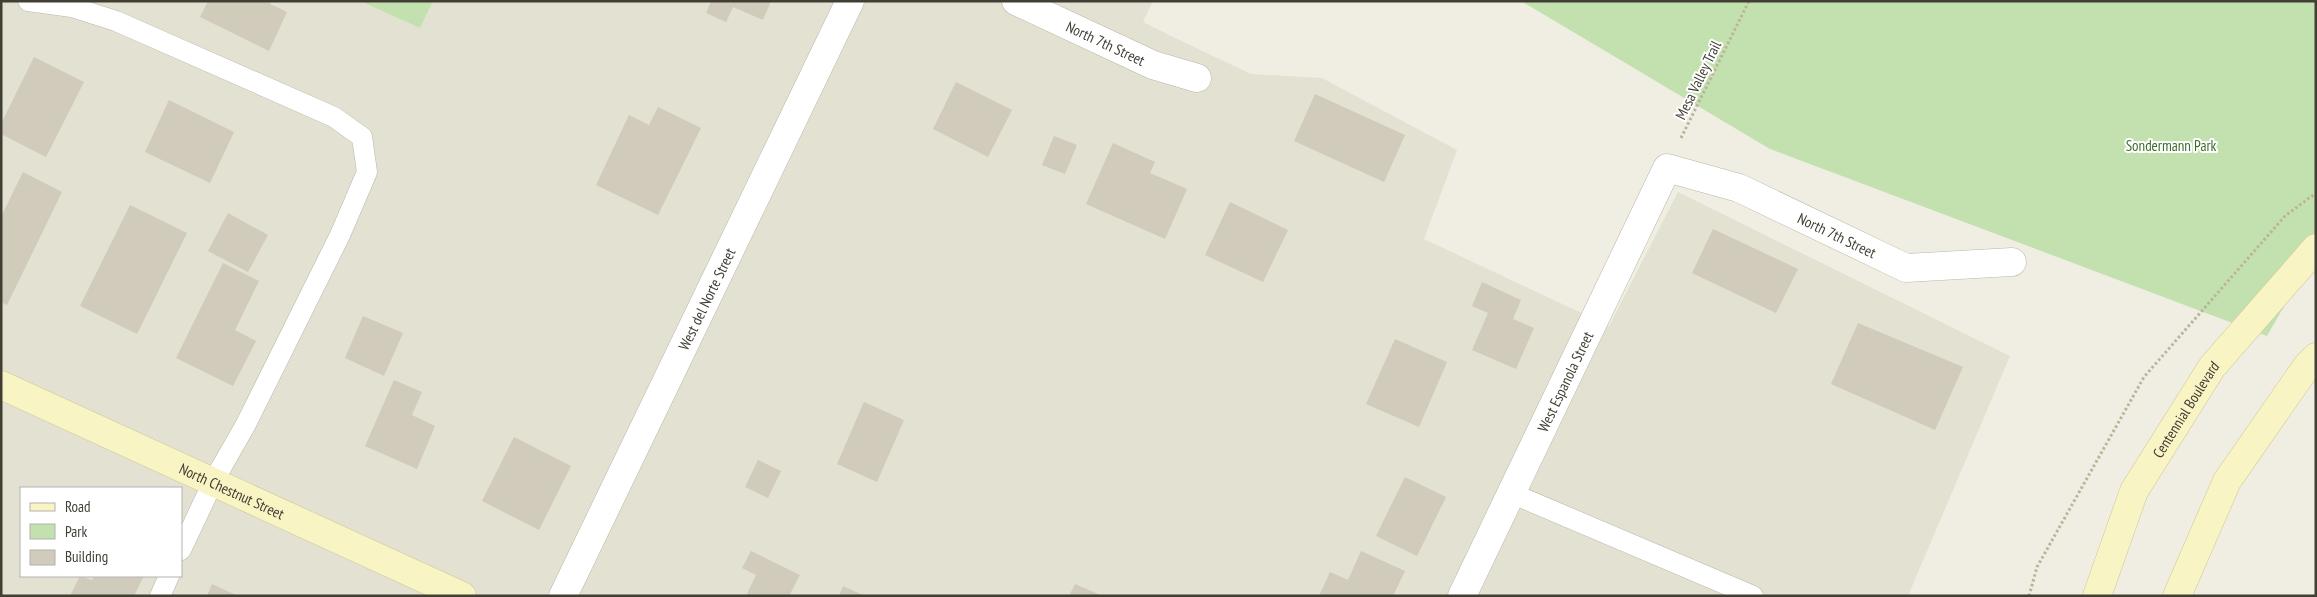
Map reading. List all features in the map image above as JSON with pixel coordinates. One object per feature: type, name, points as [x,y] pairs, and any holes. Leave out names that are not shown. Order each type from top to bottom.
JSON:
[{"type":"main road","name":"Centennial Boulevard","points":[[2097,596],[2134,491],[2212,367],[2316,248]]},
{"type":"main road","points":[[2177,596],[2227,481],[2306,366],[2316,357]]},
{"type":"main road","name":"North Chestnut Street","points":[[1,384],[462,596]]},
{"type":"street","name":"West del Norte Street","points":[[562,596],[850,1]]},
{"type":"street","name":"North 7th Street","points":[[1016,1],[1152,65],[1197,78]]},
{"type":"street","name":"North 7th Street","points":[[1667,168],[1739,188],[1906,268],[2012,262]]},
{"type":"street","name":"West Espanola Street","points":[[1462,596],[1667,168]]},
{"type":"lane","points":[[28,1],[72,7],[116,21],[334,117],[362,137],[367,172],[340,235],[246,424],[213,482],[182,548]]},
{"type":"lane","points":[[1512,493],[1753,596]]},
{"type":"lane","points":[[160,596],[169,577]]},
{"type":"path","name":"Mesa Valley Trail","points":[[1667,168],[1749,1]]},
{"type":"path","points":[[2029,596],[2037,566],[2144,377],[2285,216],[2316,193]]},
{"type":"shaded area","points":[[1,1],[360,1],[420,27],[433,1],[1153,1],[1143,22],[1173,37],[1251,74],[1322,78],[1457,150],[1424,239],[1609,326],[1678,192],[2010,356],[1908,596],[1,596]]},
{"type":"green space","points":[[360,1],[433,1],[420,28]]},
{"type":"green space","name":"Sondermann Park","points":[[1521,1],[2316,1],[2316,251],[2267,336],[1770,149]]},
{"type":"building","points":[[208,1],[271,1],[270,4],[287,12],[269,51],[200,17]]},
{"type":"building","points":[[711,1],[771,1],[763,20],[733,7],[726,22],[706,13]]},
{"type":"building","points":[[34,57],[84,82],[46,157],[1,134],[1,124]]},
{"type":"building","points":[[956,82],[1012,110],[988,157],[933,129]]},
{"type":"building","points":[[1315,94],[1405,135],[1384,182],[1294,141]]},
{"type":"building","points":[[169,100],[234,132],[210,183],[145,152]]},
{"type":"building","points":[[658,107],[701,128],[658,215],[596,185],[629,115],[649,125]]},
{"type":"building","points":[[1054,136],[1077,145],[1065,174],[1042,165]]},
{"type":"building","points":[[1113,143],[1155,162],[1150,173],[1187,189],[1165,239],[1086,204]]},
{"type":"building","points":[[23,172],[62,192],[7,305],[1,302],[1,217]]},
{"type":"building","points":[[1230,202],[1288,230],[1263,282],[1205,255]]},
{"type":"building","points":[[130,205],[187,233],[137,334],[80,306]]},
{"type":"building","points":[[228,213],[268,235],[248,272],[208,251]]},
{"type":"building","points":[[1713,229],[1798,269],[1776,313],[1692,273]]},
{"type":"building","points":[[223,263],[259,281],[235,330],[256,341],[233,386],[176,358]]},
{"type":"building","points":[[1482,282],[1521,300],[1513,319],[1534,328],[1516,369],[1472,350],[1488,313],[1472,306]]},
{"type":"building","points":[[363,316],[403,333],[384,376],[345,358]]},
{"type":"building","points":[[1858,323],[1963,367],[1935,430],[1831,384]]},
{"type":"building","points":[[1395,339],[1447,362],[1419,427],[1366,404]]},
{"type":"building","points":[[394,380],[422,392],[412,415],[435,426],[417,469],[365,446]]},
{"type":"building","points":[[864,402],[904,420],[877,482],[837,464]]},
{"type":"building","points":[[514,437],[571,466],[539,530],[482,501]]},
{"type":"building","points":[[758,460],[781,471],[768,498],[745,487]]},
{"type":"building","points":[[1405,477],[1446,497],[1417,556],[1376,536]]},
{"type":"building","points":[[751,551],[800,575],[789,596],[746,596],[756,575],[742,568]]},
{"type":"building","points":[[1361,551],[1405,571],[1393,596],[1319,596],[1330,572],[1348,580]]},
{"type":"building","points":[[80,577],[92,580],[94,577],[144,577],[134,596],[70,596]]},
{"type":"building","points":[[212,584],[238,596],[207,596]]},
{"type":"building","points":[[1075,584],[1103,596],[1069,596]]},
{"type":"building","points":[[843,586],[865,596],[839,596]]}]
